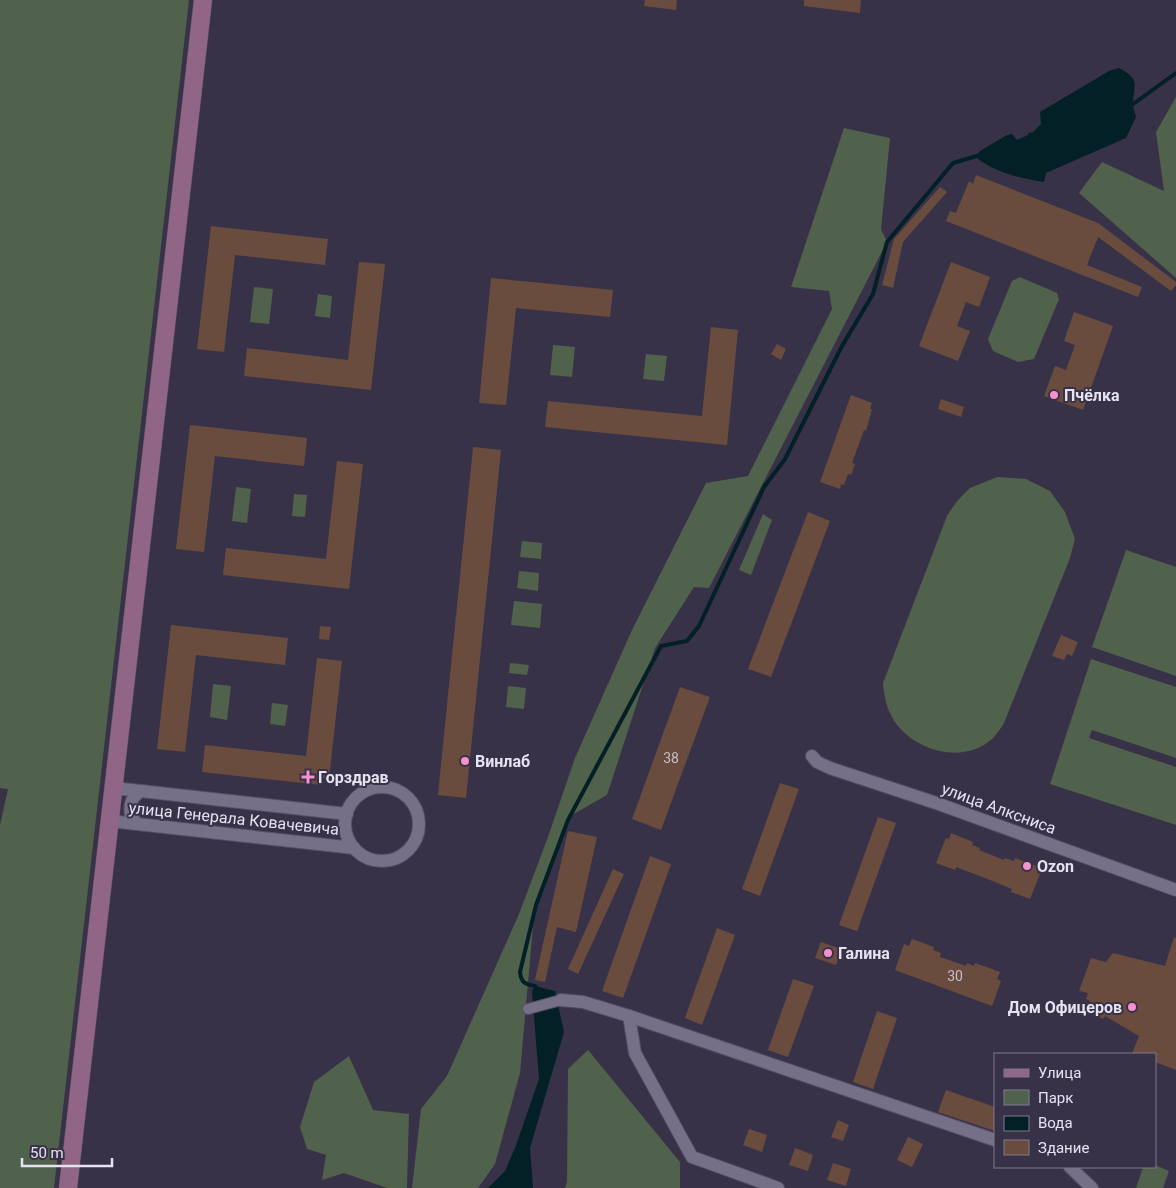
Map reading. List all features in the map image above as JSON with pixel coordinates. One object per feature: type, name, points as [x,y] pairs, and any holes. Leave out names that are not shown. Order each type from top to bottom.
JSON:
[{"type":"main road","points":[[68,1188],[203,0]]},
{"type":"street","name":"улица Алксниса","points":[[812,756],[817,762],[830,768],[936,802],[1176,890]]},
{"type":"street","name":"улица Генерала Ковачевича","points":[[387,787],[405,794],[417,809],[420,819],[417,838],[410,849],[397,858],[388,861],[378,861],[369,859],[354,848],[345,830],[347,814],[352,802],[368,790],[387,787]]},
{"type":"street","name":"улица Генерала Ковачевича","points":[[114,788],[347,814]]},
{"type":"street","points":[[138,824],[131,816],[130,805],[134,797],[141,791]]},
{"type":"street","name":"улица Генерала Ковачевича","points":[[110,821],[354,848]]},
{"type":"street","points":[[528,1009],[561,1000],[583,1002],[994,1140]]},
{"type":"street","points":[[628,1016],[635,1052],[692,1157],[778,1188]]},
{"type":"street","points":[[1071,1168],[1092,1188]]},
{"type":"green space","points":[[0,0],[189,0],[54,1188],[0,1188],[0,825],[8,789],[0,788]]},
{"type":"green space","points":[[1176,97],[1176,278],[1079,193],[1102,162],[1164,191],[1156,132]]},
{"type":"green space","points":[[844,128],[890,138],[881,229],[887,242],[709,588],[694,587],[655,648],[607,795],[570,816],[535,904],[520,1073],[495,1164],[478,1188],[412,1188],[421,1109],[447,1076],[519,914],[575,758],[632,630],[706,483],[748,476],[832,309],[829,291],[791,287]]},
{"type":"green space","points":[[1020,277],[1057,293],[1059,299],[1034,359],[1018,362],[993,351],[988,339],[1012,281]]},
{"type":"green space","points":[[254,287],[273,289],[269,324],[250,322]]},
{"type":"green space","points":[[318,294],[332,296],[330,318],[315,316]]},
{"type":"green space","points":[[553,345],[575,347],[572,377],[550,375]]},
{"type":"green space","points":[[646,354],[667,356],[664,381],[643,379]]},
{"type":"green space","points":[[997,477],[1026,479],[1050,491],[1065,512],[1075,539],[1070,558],[1002,727],[992,739],[980,747],[966,752],[938,751],[924,746],[900,729],[888,709],[883,683],[947,516],[957,501],[970,488]]},
{"type":"green space","points":[[236,487],[251,489],[247,523],[232,521]]},
{"type":"green space","points":[[294,494],[307,495],[305,517],[292,516]]},
{"type":"green space","points":[[763,514],[772,520],[751,575],[739,570]]},
{"type":"green space","points":[[522,541],[542,543],[541,559],[520,557]]},
{"type":"green space","points":[[1126,550],[1176,567],[1176,676],[1092,647]]},
{"type":"green space","points":[[519,571],[539,573],[538,591],[517,588]]},
{"type":"green space","points":[[514,601],[542,604],[540,628],[511,625]]},
{"type":"green space","points":[[1091,659],[1176,687],[1176,758],[1092,730],[1089,738],[1176,767],[1176,825],[1050,784]]},
{"type":"green space","points":[[510,663],[529,665],[527,675],[509,673]]},
{"type":"green space","points":[[213,684],[231,686],[227,720],[210,717]]},
{"type":"green space","points":[[508,686],[526,688],[524,709],[506,707]]},
{"type":"green space","points":[[272,703],[288,705],[285,726],[270,724]]},
{"type":"green space","points":[[588,1050],[680,1162],[680,1188],[565,1188],[567,1182],[568,1069]]},
{"type":"green space","points":[[349,1056],[373,1110],[409,1114],[407,1188],[387,1188],[344,1173],[322,1180],[326,1155],[307,1149],[300,1127],[314,1082]]},
{"type":"green space","points":[[1156,1165],[1169,1171],[1163,1188],[1136,1188],[1143,1168],[1156,1168]]},
{"type":"water","points":[[1119,68],[1131,76],[1135,84],[1133,105],[1136,117],[1126,138],[1046,173],[1044,182],[1008,174],[991,167],[976,157],[980,151],[1007,135],[1012,134],[1017,140],[1028,135],[1029,132],[1032,133],[1041,124],[1040,112],[1109,71]]},
{"type":"water","points":[[535,986],[555,991],[564,1032],[530,1148],[533,1188],[488,1188],[505,1171],[539,1079],[532,991]]},
{"type":"building","points":[[645,0],[677,0],[676,10],[644,6]]},
{"type":"building","points":[[804,0],[861,0],[860,13],[804,6]]},
{"type":"building","points":[[976,175],[1098,223],[1176,282],[1176,285],[1171,291],[1098,237],[1087,265],[1142,287],[1138,297],[946,221],[950,211],[956,213],[969,181],[973,184]]},
{"type":"building","points":[[940,187],[947,192],[903,242],[893,288],[882,285],[894,239]]},
{"type":"building","points":[[211,226],[328,239],[325,265],[235,255],[224,352],[197,349]]},
{"type":"building","points":[[359,262],[385,264],[371,390],[244,376],[247,348],[348,360]]},
{"type":"building","points":[[951,262],[990,277],[979,307],[966,302],[964,307],[957,326],[970,331],[958,361],[919,346]]},
{"type":"building","points":[[491,278],[613,290],[610,317],[516,308],[506,405],[479,403]]},
{"type":"building","points":[[1074,312],[1113,326],[1083,410],[1044,396],[1055,366],[1066,370],[1075,345],[1064,341]]},
{"type":"building","points":[[711,327],[738,330],[727,445],[545,427],[548,401],[702,416]]},
{"type":"building","points":[[777,344],[786,349],[781,360],[771,354]]},
{"type":"building","points":[[851,395],[872,403],[870,409],[872,409],[866,431],[864,430],[852,463],[855,464],[851,475],[848,474],[844,485],[841,484],[840,489],[820,482]]},
{"type":"building","points":[[941,399],[964,407],[961,417],[938,409]]},
{"type":"building","points":[[190,425],[307,438],[304,466],[215,456],[204,552],[176,549]]},
{"type":"building","points":[[473,447],[501,450],[466,798],[438,795]]},
{"type":"building","points":[[337,461],[363,464],[349,589],[223,575],[226,548],[326,559]]},
{"type":"building","points":[[808,512],[830,521],[771,677],[748,669]]},
{"type":"building","points":[[171,625],[288,638],[285,665],[196,655],[185,752],[157,749]]},
{"type":"building","points":[[320,626],[331,627],[329,640],[319,639]]},
{"type":"building","points":[[1061,635],[1078,642],[1072,656],[1067,654],[1064,660],[1052,656]]},
{"type":"building","points":[[317,658],[342,661],[329,779],[322,778],[321,785],[202,772],[205,745],[306,756]]},
{"type":"building","points":[[680,687],[710,697],[661,830],[632,819]]},
{"type":"building","points":[[780,783],[799,789],[760,896],[742,889]]},
{"type":"building","points":[[878,817],[896,823],[857,931],[839,925]]},
{"type":"building","points":[[568,831],[597,837],[576,932],[557,927],[545,982],[535,980]]},
{"type":"building","points":[[951,833],[973,842],[972,845],[980,848],[979,850],[1004,860],[1005,858],[1014,861],[1015,858],[1039,867],[1037,873],[1040,874],[1030,899],[1011,892],[1012,889],[990,880],[956,867],[955,870],[936,863],[946,838],[949,839]]},
{"type":"building","points":[[650,856],[671,864],[623,998],[602,991]]},
{"type":"building","points":[[613,869],[624,874],[578,974],[568,969]]},
{"type":"building","points":[[717,928],[735,935],[702,1025],[685,1018]]},
{"type":"building","name":"Дом Офицеров","points":[[1174,937],[1176,938],[1176,1070],[1156,1062],[1156,1053],[1132,1053],[1139,1036],[1105,1016],[1104,1019],[1087,1013],[1090,1001],[1086,999],[1088,993],[1079,991],[1091,958],[1106,962],[1113,953],[1165,966]]},
{"type":"building","points":[[912,939],[934,947],[933,950],[941,953],[940,957],[966,966],[967,963],[974,966],[975,963],[1000,972],[997,979],[1001,981],[992,1006],[895,970],[904,944],[909,946]]},
{"type":"building","name":"Галина","points":[[821,942],[841,949],[836,965],[815,958]]},
{"type":"building","points":[[793,979],[814,986],[788,1057],[768,1050]]},
{"type":"building","points":[[877,1011],[897,1018],[873,1089],[853,1082]]},
{"type":"building","points":[[946,1090],[994,1107],[994,1131],[938,1112]]},
{"type":"building","points":[[838,1120],[849,1125],[843,1141],[831,1137]]},
{"type":"building","points":[[749,1129],[767,1135],[762,1152],[743,1145]]},
{"type":"building","points":[[908,1137],[923,1144],[912,1167],[897,1160]]},
{"type":"building","points":[[795,1148],[813,1155],[808,1171],[789,1165]]},
{"type":"building","points":[[833,1163],[851,1169],[846,1186],[827,1180]]},
{"type":"waterway","points":[[1129,107],[1176,73]]},
{"type":"waterway","points":[[537,989],[535,986],[524,982],[521,979],[520,972],[536,905],[568,820],[661,646],[687,641],[699,626],[764,487],[785,459],[842,346],[873,294],[887,242],[953,163],[980,155]]},
{"type":"place","name":"Пчёлка","points":[[1054,395]]},
{"type":"place","name":"Винлаб","points":[[465,761]]},
{"type":"place","name":"Горздрав","points":[[308,777]]},
{"type":"place","name":"Ozon","points":[[1027,866]]},
{"type":"place","name":"Галина","points":[[828,953]]},
{"type":"place","name":"Дом Офицеров","points":[[1132,1007]]}]
